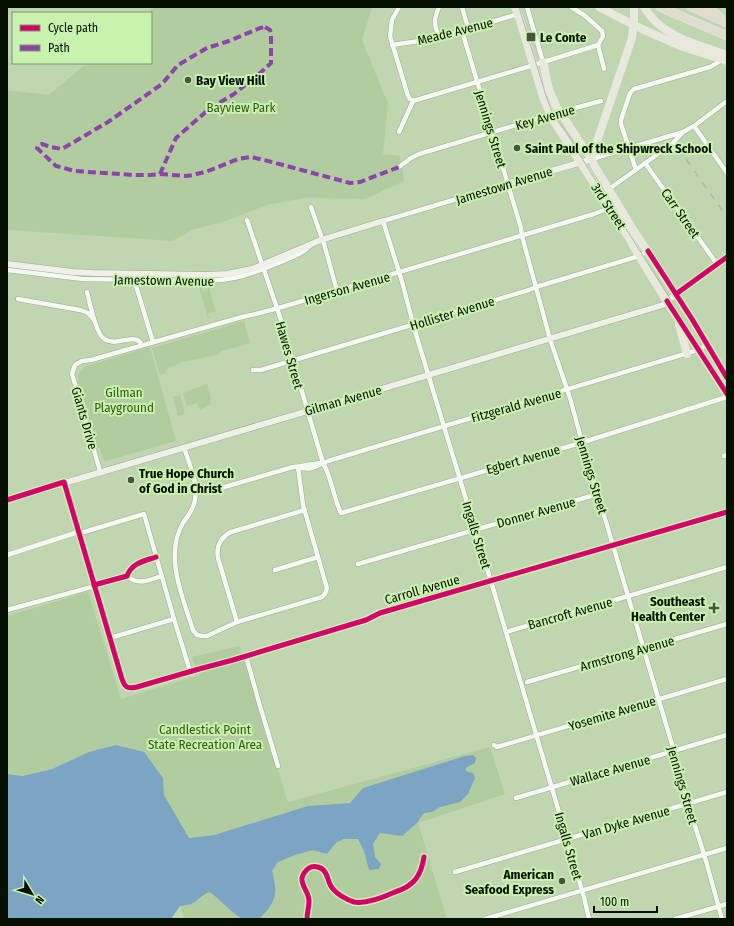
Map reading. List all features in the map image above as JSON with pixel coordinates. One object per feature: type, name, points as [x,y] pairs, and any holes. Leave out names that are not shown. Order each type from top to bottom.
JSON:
[{"type":"highway","points":[[660,7],[727,36]]},
{"type":"highway","points":[[691,7],[725,22]]},
{"type":"highway","points":[[707,7],[725,22]]},
{"type":"main road","points":[[599,7],[682,47],[725,59]]},
{"type":"main road","points":[[592,159],[632,38],[634,7]]},
{"type":"main road","points":[[644,7],[658,25],[671,33],[725,59]]},
{"type":"main road","name":"3rd Street","points":[[517,10],[544,100],[550,115],[626,233],[638,256],[667,302],[727,394]]},
{"type":"main road","name":"3rd Street","points":[[543,62],[549,89],[560,112],[584,150],[592,159],[594,165],[634,231],[676,294],[727,378]]},
{"type":"main road","points":[[676,316],[687,354]]},
{"type":"street","points":[[399,7],[392,20],[390,36],[408,96],[413,100]]},
{"type":"street","points":[[438,7],[434,24],[439,38]]},
{"type":"street","points":[[462,7],[468,28]]},
{"type":"street","points":[[527,7],[543,62]]},
{"type":"street","points":[[571,7],[584,15],[602,31],[603,36],[598,45],[604,69]]},
{"type":"street","name":"Meade Avenue","points":[[392,45],[439,38],[517,10]]},
{"type":"street","name":"Jennings Street","points":[[462,31],[521,228],[550,339],[585,449],[722,919]]},
{"type":"street","points":[[413,100],[598,45]]},
{"type":"street","points":[[636,170],[621,124],[630,93],[634,89],[710,67],[725,59]]},
{"type":"street","points":[[399,132],[413,100]]},
{"type":"street","name":"Key Avenue","points":[[399,167],[419,154],[601,101]]},
{"type":"street","name":"Jamestown Avenue","points":[[7,266],[84,276],[134,277],[215,275],[263,267],[322,240],[683,132],[726,103]]},
{"type":"street","points":[[694,126],[727,173]]},
{"type":"street","points":[[609,189],[672,144],[683,132]]},
{"type":"street","name":"Carr Street","points":[[646,163],[717,264]]},
{"type":"street","name":"Ingerson Avenue","points":[[75,365],[82,361],[92,360],[242,316],[256,314],[337,291],[522,236],[594,214],[618,203]]},
{"type":"street","points":[[311,207],[337,291]]},
{"type":"street","name":"Hawes Street","points":[[248,220],[277,308],[323,463],[341,513]]},
{"type":"street","name":"Ingalls Street","points":[[383,221],[590,919]]},
{"type":"street","name":"Hollister Avenue","points":[[253,370],[261,370],[413,325],[638,256],[648,251]]},
{"type":"street","name":"Gilman Avenue","points":[[7,500],[100,471],[663,305],[727,257]]},
{"type":"street","points":[[134,277],[153,342]]},
{"type":"street","points":[[87,292],[101,335],[108,340],[116,342],[134,339],[140,341],[142,345]]},
{"type":"street","points":[[18,299],[84,311],[91,316],[96,323]]},
{"type":"street","name":"Fitzgerald Avenue","points":[[196,490],[215,489],[293,467],[323,463],[687,354],[707,345]]},
{"type":"street","name":"Giants Drive","points":[[75,365],[72,374],[100,471]]},
{"type":"street","name":"Egbert Avenue","points":[[341,513],[582,442],[727,397]]},
{"type":"street","points":[[184,447],[196,490],[194,504],[178,536],[174,559],[178,580],[193,630],[198,635],[203,636],[207,636],[237,622],[324,596],[327,592],[302,502],[298,467]]},
{"type":"street","points":[[64,482],[110,638],[174,619]]},
{"type":"street","name":"Donner Avenue","points":[[358,564],[598,494]]},
{"type":"street","points":[[237,622],[218,558],[217,549],[221,540],[224,536],[231,532],[305,510]]},
{"type":"street","name":"Carroll Avenue","points":[[110,638],[124,685],[129,688],[137,687],[246,656],[490,581],[727,512]]},
{"type":"street","points":[[7,554],[78,532],[84,532],[144,514],[190,671]]},
{"type":"street","points":[[127,576],[132,567],[138,563],[156,557]]},
{"type":"street","points":[[275,570],[318,557]]},
{"type":"street","name":"Bancroft Avenue","points":[[506,632],[727,567]]},
{"type":"street","points":[[7,610],[127,576],[135,581],[143,581],[162,576]]},
{"type":"street","name":"Armstrong Avenue","points":[[527,682],[727,624]]},
{"type":"street","points":[[246,656],[278,766]]},
{"type":"street","name":"Yosemite Avenue","points":[[495,746],[536,736],[727,679]]},
{"type":"street","name":"Wallace Avenue","points":[[516,798],[727,735]]},
{"type":"street","name":"Van Dyke Avenue","points":[[455,872],[727,792]]},
{"type":"street","points":[[485,919],[727,848]]},
{"type":"street","points":[[676,919],[727,904]]},
{"type":"green space","name":"Bayview Park","points":[[155,7],[372,7],[362,40],[388,104],[383,154],[400,156],[404,181],[365,199],[307,198],[270,204],[222,222],[192,230],[172,241],[7,230],[7,90],[49,95],[86,64],[152,64],[152,12],[148,12]]},
{"type":"green space","points":[[201,286],[203,292],[209,288],[217,316],[215,311],[208,313],[208,318],[199,287]]},
{"type":"green space","points":[[244,321],[250,343],[222,351],[217,355],[182,362],[168,368],[165,373],[160,375],[152,348]]},
{"type":"green space","name":"Gilman Playground","points":[[150,347],[176,441],[104,461],[100,448],[98,448],[78,381],[78,375],[84,367]]},
{"type":"green space","points":[[207,384],[211,398],[211,405],[200,410],[197,403],[187,406],[183,393]]},
{"type":"green space","points":[[180,395],[185,414],[178,416],[173,397]]},
{"type":"green space","name":"Candlestick Point State Recreation Area","points":[[88,592],[121,699],[200,675],[192,657],[239,646],[288,802],[490,747],[505,794],[418,823],[447,919],[184,919],[180,906],[202,879],[312,847],[327,854],[342,840],[349,839],[467,774],[461,761],[363,788],[350,803],[308,806],[214,835],[189,838],[164,795],[163,778],[89,752],[52,769],[23,776],[7,774],[7,616]]},
{"type":"water","points":[[116,745],[144,752],[163,778],[164,795],[189,838],[214,835],[308,806],[350,803],[363,788],[465,756],[473,755],[476,758],[475,763],[467,767],[465,770],[473,773],[475,778],[468,794],[460,802],[440,807],[432,812],[424,813],[416,824],[402,836],[380,833],[373,844],[375,857],[381,864],[379,869],[369,870],[364,851],[358,839],[344,839],[336,843],[327,854],[313,850],[278,862],[272,871],[275,895],[270,906],[261,919],[241,918],[209,892],[194,903],[180,906],[171,919],[7,919],[7,774],[23,776],[52,769],[89,752]]},
{"type":"tram line","points":[[519,7],[546,96],[553,114],[572,141],[727,389]]},
{"type":"railway","points":[[678,148],[727,217]]},
{"type":"marked path","points":[[265,27],[270,30],[271,35],[271,63],[234,94],[209,109],[176,138],[160,174],[133,175],[75,171],[56,166],[37,148],[42,144],[62,149],[108,122],[162,84],[178,65],[207,48],[265,27]]},
{"type":"marked path","points":[[160,174],[186,176],[193,175],[208,171],[238,159],[251,157],[350,183],[360,182],[399,167]]},
{"type":"cycle path","points":[[648,251],[692,319],[727,378]]},
{"type":"cycle path","points":[[676,294],[727,257]]},
{"type":"cycle path","points":[[667,301],[727,394]]},
{"type":"cycle path","points":[[7,500],[64,482],[122,679],[124,684],[131,688],[233,660],[366,620],[380,613],[727,512]]},
{"type":"cycle path","points":[[94,585],[127,576],[135,565],[156,557]]},
{"type":"cycle path","points":[[307,919],[309,898],[302,878],[309,868],[315,867],[324,870],[331,887],[342,897],[354,902],[364,902],[386,896],[407,887],[419,875],[424,857]]},
{"type":"place","name":"Le Conte","points":[[531,37]]},
{"type":"place","name":"Bay View Hill","points":[[188,80]]},
{"type":"place","name":"Saint Paul of the Shipwreck School","points":[[517,148]]},
{"type":"place","name":"True Hope Church of God in Christ","points":[[131,480]]},
{"type":"place","name":"Southeast Health Center","points":[[714,608]]},
{"type":"place","name":"American Seafood Express","points":[[562,881]]}]
